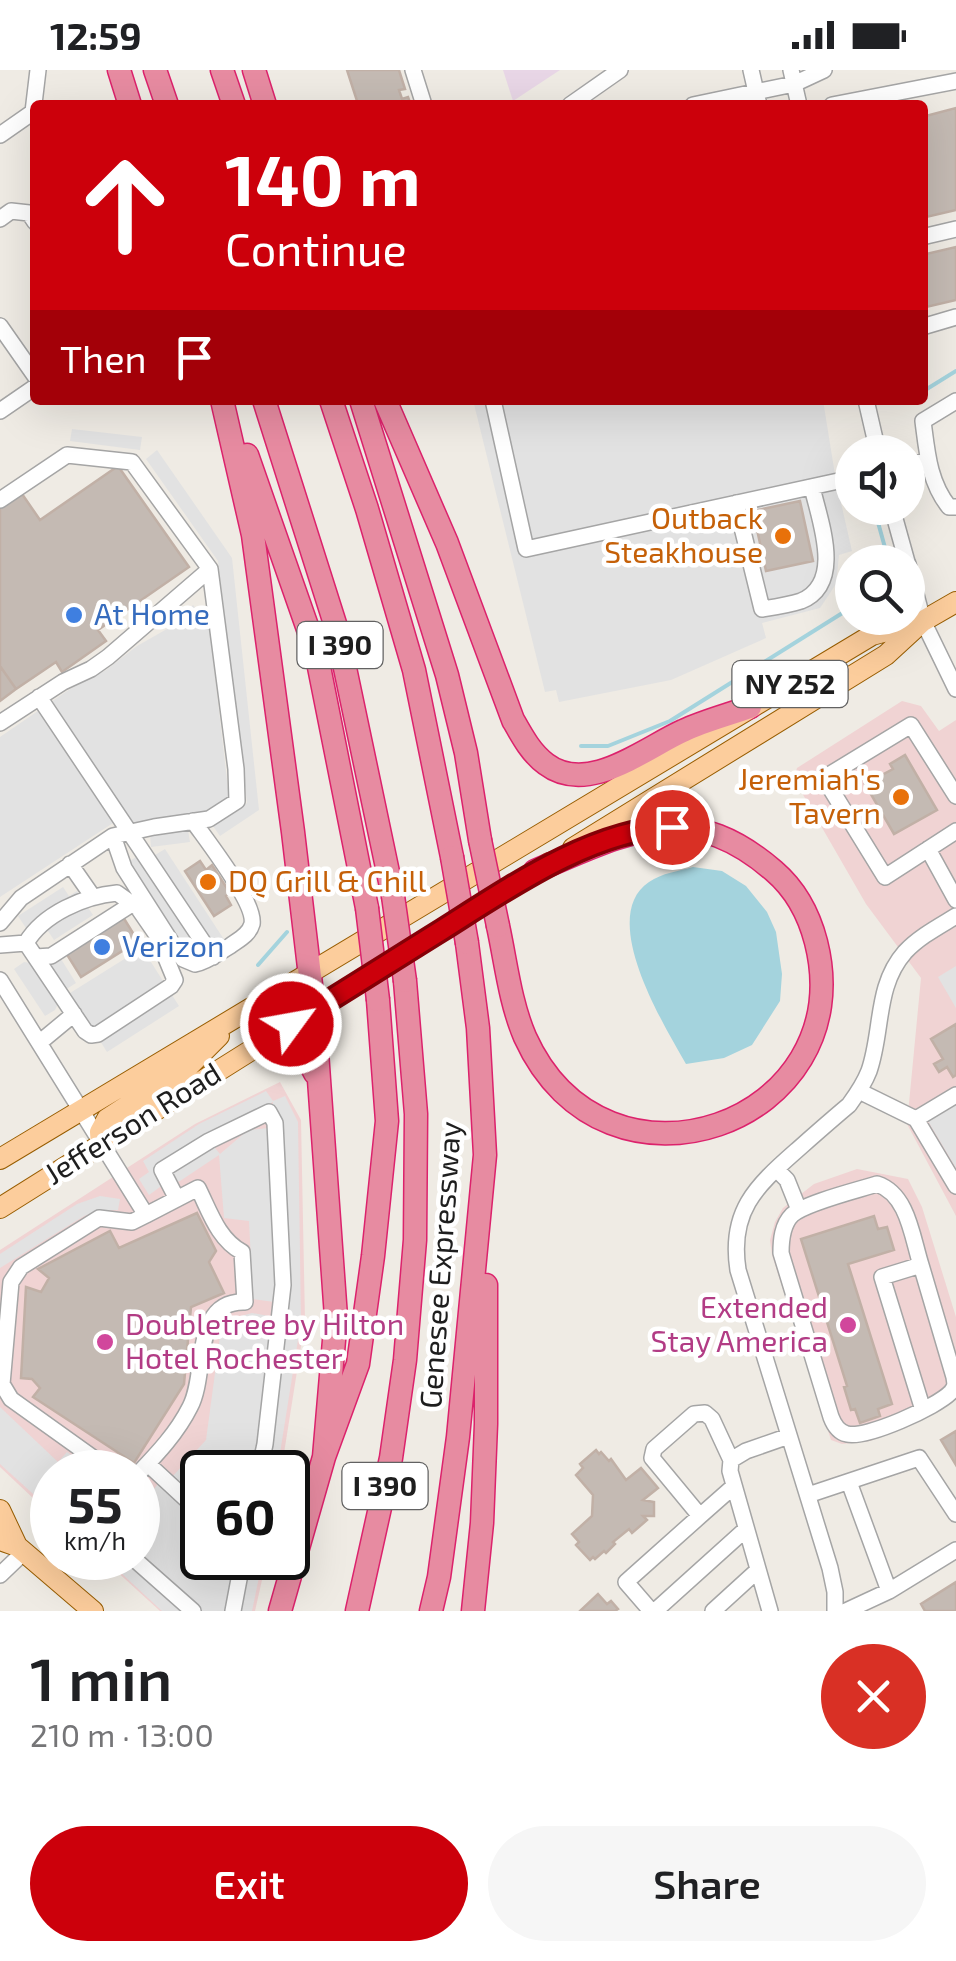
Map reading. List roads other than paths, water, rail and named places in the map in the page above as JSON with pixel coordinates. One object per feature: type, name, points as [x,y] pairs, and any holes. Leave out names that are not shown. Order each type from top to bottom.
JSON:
[{"type":"highway","points":[[119,70],[128,100]]},
{"type":"highway","points":[[155,70],[165,100]]},
{"type":"highway","points":[[222,70],[232,100]]},
{"type":"highway","points":[[254,70],[264,100]]},
{"type":"highway","points":[[226,405],[252,535],[314,1010],[336,1316],[324,1457]]},
{"type":"highway","points":[[227,405],[316,652],[367,908],[387,1121],[358,1364],[324,1457],[280,1611]]},
{"type":"highway","name":"Genesee Expressway","points":[[266,405],[337,630],[393,896],[416,1114],[413,1257],[404,1360],[392,1458],[357,1611]]},
{"type":"highway","name":"Genesee Expressway","points":[[333,405],[414,670],[452,857],[478,1028],[486,1154],[458,1438],[431,1611]]},
{"type":"highway","points":[[363,405],[448,676],[516,1012],[526,1039],[552,1081],[588,1112],[627,1129],[654,1134],[699,1132],[752,1110],[794,1069],[812,1032],[821,970],[806,912],[781,877],[756,856],[725,838],[701,831],[654,828],[627,833],[535,871]]},
{"type":"highway","points":[[387,405],[447,543],[513,720],[543,762],[568,773],[606,770],[684,730],[750,707]]},
{"type":"highway","points":[[269,1038],[302,1051],[319,1080]]},
{"type":"highway","points":[[473,1611],[486,1424],[486,1154]]},
{"type":"main road","name":"Jefferson Road","points":[[925,621],[956,602]]},
{"type":"main road","name":"Jefferson Road","points":[[0,1159],[872,635]]},
{"type":"main road","name":"Jefferson Road","points":[[0,1208],[535,871],[886,656],[909,635]]},
{"type":"main road","points":[[101,1145],[100,1132],[106,1120],[190,1066],[242,1014]]},
{"type":"main road","points":[[0,1510],[14,1546]]},
{"type":"main road","points":[[67,1580],[93,1611]]},
{"type":"street","points":[[34,100],[38,70]]},
{"type":"street","points":[[413,70],[422,100]]},
{"type":"street","points":[[577,100],[620,70]]},
{"type":"street","points":[[750,70],[758,98],[792,77],[824,70]]},
{"type":"street","points":[[858,100],[956,81]]},
{"type":"street","points":[[0,136],[30,114]]},
{"type":"street","points":[[0,219],[11,212],[30,214]]},
{"type":"street","points":[[928,236],[956,229]]},
{"type":"street","points":[[928,325],[956,318]]},
{"type":"street","points":[[0,326],[30,369]]},
{"type":"street","points":[[0,411],[30,390]]},
{"type":"street","points":[[956,401],[923,421],[937,492],[949,507],[956,507]]},
{"type":"street","points":[[494,405],[526,549],[835,482]]},
{"type":"street","points":[[867,405],[874,435]]},
{"type":"street","points":[[0,500],[67,456],[132,462],[210,569],[237,800],[209,819],[113,836],[21,898],[0,923]]},
{"type":"street","points":[[736,503],[762,610],[810,596],[826,570],[827,556],[812,487]]},
{"type":"street","points":[[0,722],[108,657],[210,569]]},
{"type":"street","points":[[925,626],[956,690]]},
{"type":"street","points":[[39,697],[213,957]]},
{"type":"street","points":[[956,796],[911,725],[824,778],[885,877],[956,831]]},
{"type":"street","points":[[113,836],[128,875],[183,959],[195,964],[213,957],[247,933],[252,918],[245,897],[194,821]]},
{"type":"street","points":[[928,849],[956,900]]},
{"type":"street","points":[[70,864],[93,897]]},
{"type":"street","points":[[0,945],[26,942],[34,930],[72,905],[117,893],[138,908],[156,934],[175,980],[91,1035],[85,1032],[26,942]]},
{"type":"street","points":[[36,957],[51,956],[132,904]]},
{"type":"street","points":[[835,1611],[830,1568],[738,1270],[738,1226],[746,1204],[760,1184],[849,1105],[859,1091],[874,1050],[884,990],[892,970],[913,944],[956,916]]},
{"type":"street","points":[[0,980],[146,1215]]},
{"type":"street","points":[[39,1042],[74,1014]]},
{"type":"street","points":[[859,1091],[916,1118],[956,1186]]},
{"type":"street","points":[[916,1118],[956,1094]]},
{"type":"street","points":[[177,1199],[162,1170],[209,1141],[270,1112],[275,1123],[283,1284],[264,1450]]},
{"type":"street","points":[[776,1168],[786,1180],[799,1210]]},
{"type":"street","points":[[877,1184],[897,1197],[954,1377],[951,1392],[904,1421],[851,1436],[834,1426],[781,1253],[783,1230],[799,1210],[877,1184]]},
{"type":"street","points":[[82,1450],[11,1399],[2,1384],[11,1282],[22,1268],[99,1218],[132,1222],[198,1188],[221,1235],[242,1252],[245,1302],[231,1302],[218,1309],[209,1322],[192,1404],[160,1451]]},
{"type":"street","points":[[921,1264],[882,1277],[923,1410]]},
{"type":"street","points":[[700,1516],[652,1458],[654,1449],[694,1414],[706,1413],[732,1460],[730,1471],[770,1611]]},
{"type":"street","points":[[732,1460],[746,1450],[790,1436]]},
{"type":"street","points":[[808,1495],[918,1458],[956,1514]]},
{"type":"street","points":[[160,1482],[180,1497]]},
{"type":"street","points":[[849,1482],[889,1592]]},
{"type":"street","points":[[734,1486],[626,1582],[653,1611],[746,1529]]},
{"type":"street","points":[[0,1574],[14,1546]]},
{"type":"street","points":[[846,1611],[889,1592],[956,1550]]},
{"type":"street","points":[[713,1611],[758,1570]]},
{"type":"street","points":[[158,1580],[193,1611]]},
{"type":"street","points":[[233,1611],[239,1580]]},
{"type":"water","points":[[693,867],[722,871],[746,886],[767,912],[776,932],[782,974],[780,1001],[752,1045],[724,1058],[686,1064],[640,972],[630,920],[635,898],[649,882]]},
{"type":"waterway","points":[[928,388],[956,371]]},
{"type":"waterway","points":[[879,525],[884,545]]},
{"type":"waterway","points":[[581,746],[608,746],[670,721],[835,618]]},
{"type":"waterway","points":[[258,965],[287,932]]},
{"type":"place","name":"Outback Steakhouse","points":[[783,536]]},
{"type":"place","name":"At Home","points":[[74,615]]},
{"type":"place","name":"Jeremiah's Tavern","points":[[901,797]]},
{"type":"place","name":"DQ Grill & Chill","points":[[208,882]]},
{"type":"place","name":"Verizon","points":[[102,947]]},
{"type":"place","name":"Extended Stay America","points":[[848,1325]]},
{"type":"place","name":"Doubletree by Hilton Hotel Rochester","points":[[105,1342]]}]
